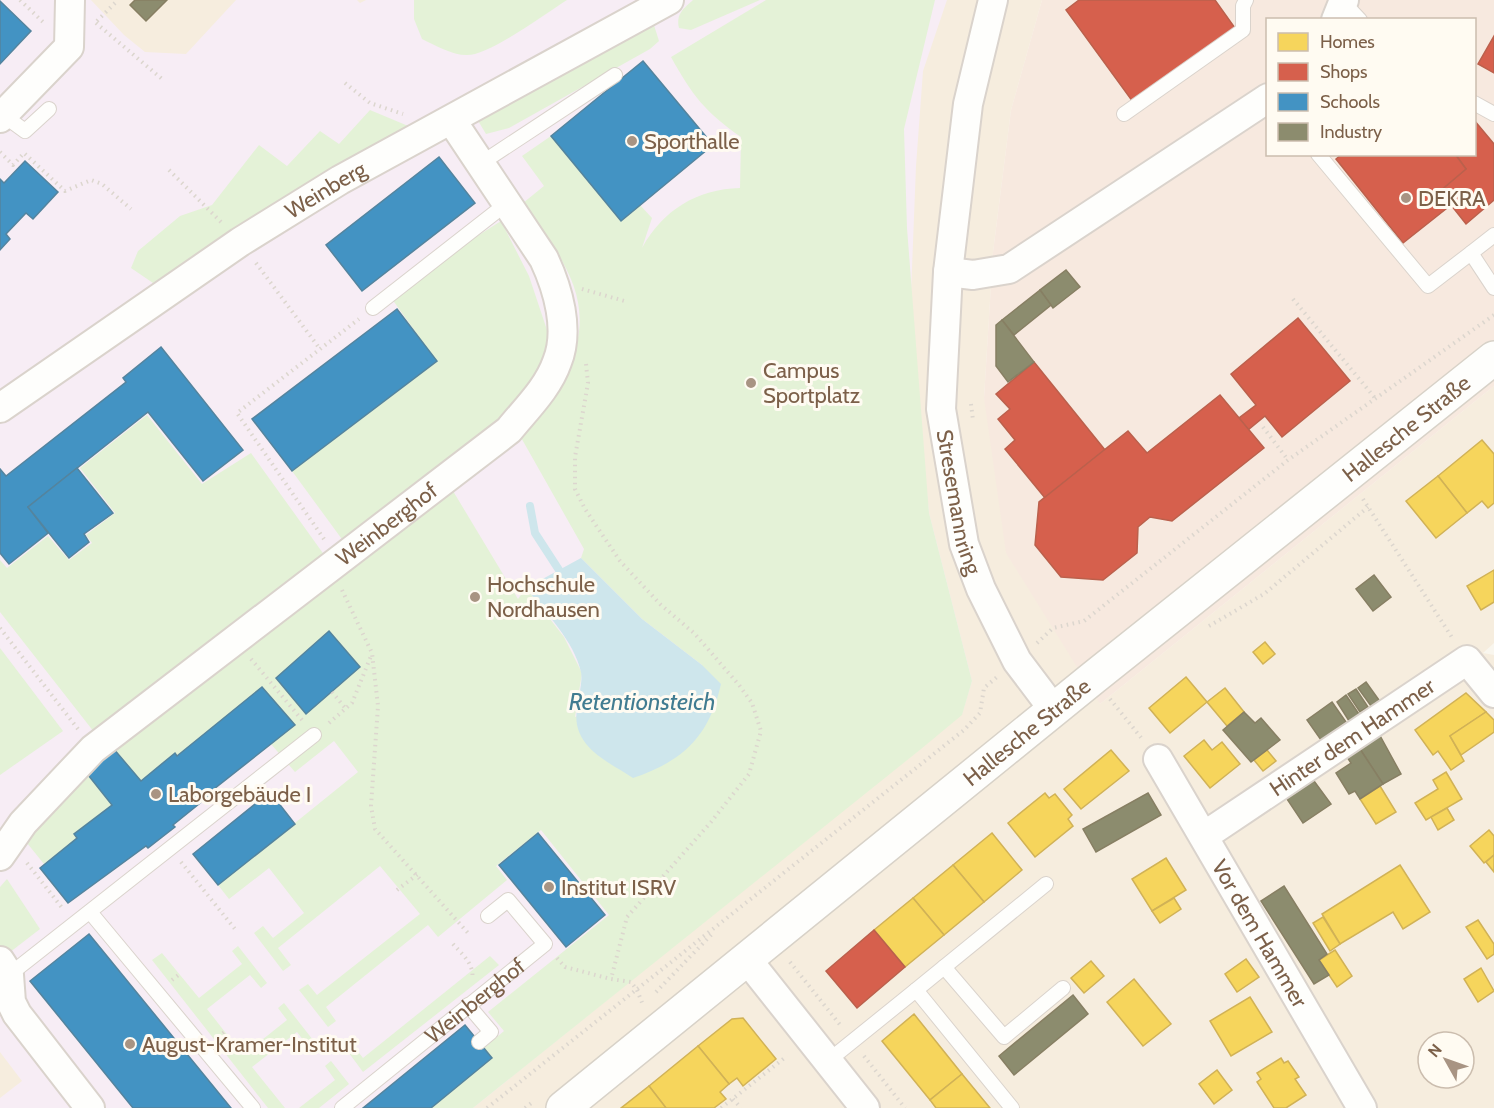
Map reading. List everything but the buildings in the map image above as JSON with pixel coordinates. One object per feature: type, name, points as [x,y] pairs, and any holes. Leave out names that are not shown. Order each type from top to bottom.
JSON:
[{"type":"main road","name":"Hallesche Straße","points":[[563,1108],[1093,678],[1494,358]]},
{"type":"street","points":[[2,117],[69,47],[70,0]]},
{"type":"street","name":"Weinberg","points":[[0,408],[240,242],[340,180],[669,0]]},
{"type":"street","name":"Stresemannring","points":[[993,0],[968,104],[948,272],[941,409],[964,544],[981,589],[1017,661],[1054,710]]},
{"type":"street","points":[[948,272],[973,274],[1009,269],[1266,99]]},
{"type":"street","name":"Weinberghof","points":[[5,849],[22,823],[93,749],[509,430],[540,392],[557,362],[562,337],[554,281],[544,259],[480,164],[446,124]]},
{"type":"street","points":[[1467,660],[1494,693]]},
{"type":"street","name":"Hinter dem Hammer","points":[[1204,836],[1467,660]]},
{"type":"street","name":"Vor dem Hammer","points":[[1158,759],[1362,1108]]},
{"type":"street","points":[[746,958],[865,1108]]},
{"type":"street","points":[[5,968],[11,1002],[17,1014],[90,1108]]},
{"type":"lane","points":[[1124,114],[1243,30],[1243,6],[1246,0]]},
{"type":"lane","points":[[480,164],[615,75]]},
{"type":"lane","points":[[1476,104],[1494,114]]},
{"type":"lane","points":[[2,117],[25,131],[49,109]]},
{"type":"lane","points":[[1320,156],[1428,286],[1494,235]]},
{"type":"lane","points":[[374,308],[506,204]]},
{"type":"lane","points":[[1471,253],[1494,288]]},
{"type":"lane","points":[[5,968],[90,912],[314,735]]},
{"type":"lane","points":[[828,1061],[1046,884]]},
{"type":"lane","name":"Weinberghof","points":[[342,1108],[545,944],[508,900],[488,916]]},
{"type":"lane","points":[[90,912],[253,1108]]},
{"type":"lane","points":[[944,967],[1004,1037],[1063,988]]},
{"type":"lane","points":[[916,990],[1012,1108]]},
{"type":"lane","points":[[468,1005],[491,1032],[479,1042]]},
{"type":"path","points":[[103,15],[118,0]]},
{"type":"path","points":[[95,23],[162,79]]},
{"type":"path","points":[[345,83],[370,103],[446,124]]},
{"type":"path","points":[[0,152],[13,165],[24,153],[65,191],[91,180],[102,184],[131,209]]},
{"type":"path","points":[[169,170],[191,192]]},
{"type":"path","points":[[554,281],[628,302]]},
{"type":"path","points":[[1293,298],[1375,398]]},
{"type":"path","points":[[374,308],[237,413],[340,561],[342,591],[372,653],[378,706],[371,806],[375,829],[418,874],[468,933]]},
{"type":"path","points":[[291,313],[320,349]]},
{"type":"path","points":[[487,1108],[964,730],[980,713],[984,688],[1053,628],[1084,621],[1288,460],[1494,315]]},
{"type":"path","points":[[562,337],[580,345],[586,359],[588,383],[575,457],[575,489],[585,509],[637,580],[695,634],[740,685],[752,703],[761,731],[749,774],[711,822],[627,917],[611,979]]},
{"type":"path","points":[[970,401],[973,424]]},
{"type":"path","points":[[1263,427],[1288,460]]},
{"type":"path","points":[[1347,474],[1467,660]]},
{"type":"path","points":[[1200,633],[1264,594],[1368,507]]},
{"type":"path","points":[[0,628],[93,749]]},
{"type":"path","points":[[1033,634],[1038,642]]},
{"type":"path","points":[[268,680],[314,735],[352,703],[372,653]]},
{"type":"path","points":[[1093,678],[1158,759]]},
{"type":"path","points":[[332,692],[346,708]]},
{"type":"path","points":[[1113,703],[1121,696]]},
{"type":"path","points":[[5,849],[74,923]]},
{"type":"path","points":[[170,849],[236,929]]},
{"type":"path","points":[[397,890],[418,874]]},
{"type":"path","points":[[453,944],[473,972],[470,985]]},
{"type":"path","points":[[545,944],[566,967],[631,982],[643,1006],[662,1026]]},
{"type":"path","points":[[721,1108],[787,1056]]},
{"type":"path","points":[[733,1099],[741,1108]]},
{"type":"shaded area","name":"Hochschule Nordhausen","points":[[0,0],[1042,0],[1011,110],[993,252],[984,398],[1100,704],[1494,386],[1494,643],[1483,653],[1494,655],[1494,1108],[0,1108]]},
{"type":"shaded area","name":"Hochschule Nordhausen","points":[[0,0],[91,0],[124,35],[145,52],[186,54],[236,0],[357,0],[360,3],[366,0],[947,0],[923,71],[916,166],[910,319],[929,513],[972,681],[962,714],[473,1108],[0,1108],[0,1098],[22,1081],[0,1052]]},
{"type":"shaded area","points":[[1042,0],[1494,0],[1494,386],[1100,704],[1006,553],[984,398],[993,252],[1011,110]]},
{"type":"green space","points":[[414,0],[567,0],[497,45],[475,54],[462,55],[422,39],[414,19]]},
{"type":"green space","points":[[693,0],[760,0],[691,30],[679,28],[679,15]]},
{"type":"green space","points":[[766,0],[935,0],[904,129],[907,228],[929,513],[972,681],[962,715],[473,1108],[431,1108],[492,1058],[484,1048],[504,1031],[488,1012],[609,915],[541,830],[496,866],[507,880],[438,937],[428,925],[326,1007],[336,1021],[328,1027],[299,990],[308,984],[317,995],[420,914],[380,866],[278,948],[291,965],[283,971],[254,933],[263,926],[273,938],[304,913],[269,868],[229,899],[218,885],[358,772],[334,741],[295,772],[271,744],[262,687],[177,756],[175,754],[141,781],[113,748],[453,491],[518,599],[526,588],[564,637],[582,673],[575,717],[702,665],[642,619],[581,558],[584,549],[519,434],[564,377],[577,344],[580,321],[578,300],[562,261],[523,203],[544,186],[522,156],[551,136],[620,220],[640,205],[652,218],[642,248],[660,223],[683,204],[710,192],[740,188],[741,137],[700,102],[671,57]]},
{"type":"green space","points":[[653,22],[659,41],[650,49],[509,128],[486,134],[474,114]]},
{"type":"green space","points":[[370,110],[413,128],[175,278],[153,283],[131,268],[138,251],[180,216],[212,205],[259,145],[287,166],[320,131],[339,144]]},
{"type":"green space","points":[[501,221],[529,276],[552,345],[536,382],[511,411],[344,542],[292,471],[436,361],[392,299],[449,254]]},
{"type":"green space","points":[[147,415],[202,484],[251,453],[325,556],[94,732],[0,612],[0,560],[7,568],[48,536],[69,560],[92,543],[86,535],[115,513],[80,468]]},
{"type":"green space","points":[[0,648],[63,731],[0,775]]},
{"type":"green space","points":[[85,771],[112,805],[74,834],[77,838],[44,864],[23,838]]},
{"type":"green space","points":[[7,879],[40,929],[5,956],[0,949],[0,887]]},
{"type":"green space","points":[[238,946],[267,983],[261,988],[250,975],[207,1009],[243,1055],[287,1020],[278,1008],[284,1003],[313,1040],[307,1045],[297,1032],[252,1067],[285,1108],[268,1108],[152,960],[162,953],[199,998],[242,964],[232,951]]},
{"type":"green space","points":[[490,956],[499,965],[363,1072],[346,1049],[352,1044],[363,1058]]},
{"type":"green space","points":[[331,1061],[349,1084],[319,1108],[299,1108],[335,1080],[325,1066]]},
{"type":"water","name":"Retentionsteich","points":[[581,558],[642,619],[702,665],[721,684],[709,719],[691,744],[666,764],[633,778],[602,758],[585,743],[577,722],[581,672],[577,661],[566,638],[526,588]]},
{"type":"waterway","points":[[530,506],[535,533],[559,570]]},
{"type":"place","name":"Sporthalle","points":[[632,141]]},
{"type":"place","name":"DEKRA","points":[[1406,198]]},
{"type":"place","name":"Campus Sportplatz","points":[[751,383]]},
{"type":"place","name":"Hochschule Nordhausen","points":[[475,597]]},
{"type":"place","name":"Laborgebäude I","points":[[156,794]]},
{"type":"place","name":"Institut ISRV","points":[[549,887]]},
{"type":"place","name":"August-Kramer-Institut","points":[[130,1044]]}]
